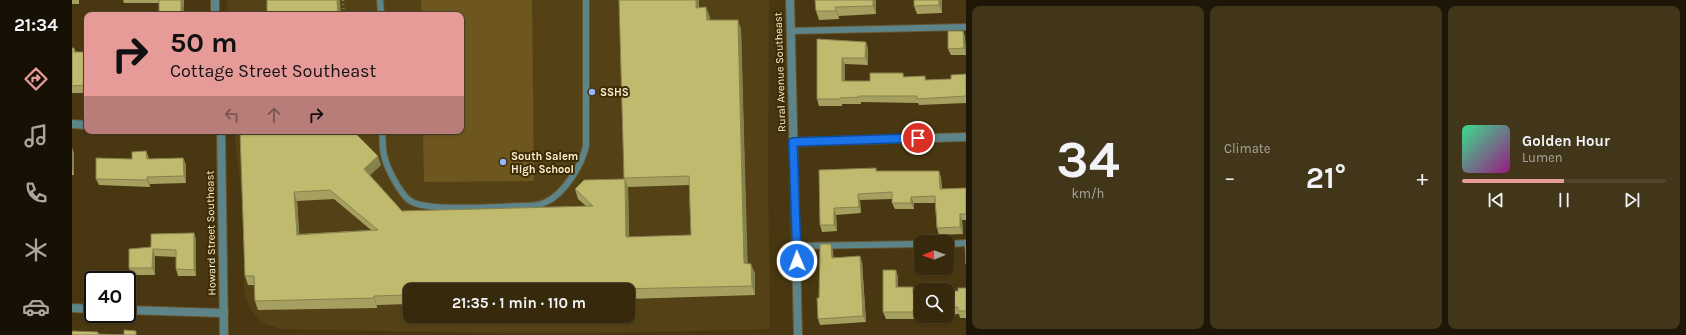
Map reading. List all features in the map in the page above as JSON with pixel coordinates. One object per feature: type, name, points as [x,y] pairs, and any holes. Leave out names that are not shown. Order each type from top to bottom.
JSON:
[{"type":"street","points":[[215,0],[215,12]]},
{"type":"street","name":"Rural Avenue Southeast","points":[[790,0],[798,335]]},
{"type":"street","points":[[72,124],[84,125]]},
{"type":"street","name":"Howard Street Southeast","points":[[221,134],[224,335]]},
{"type":"street","points":[[793,142],[966,137]]},
{"type":"street","points":[[72,308],[84,309]]},
{"type":"street","points":[[136,310],[224,313]]},
{"type":"lane","points":[[380,0],[381,12]]},
{"type":"lane","points":[[382,134],[383,154],[386,162],[404,194],[410,201],[416,204],[435,207],[536,206],[546,202],[578,170],[583,159],[586,146],[586,0]]},
{"type":"lane","points":[[790,31],[966,27]]},
{"type":"lane","points":[[796,246],[914,244]]},
{"type":"lane","points":[[954,244],[966,244]]},
{"type":"path","points":[[343,0],[344,12]]},
{"type":"shaded area","name":"South Salem High School","points":[[227,0],[769,0],[768,179],[770,329],[604,333],[498,333],[280,329],[263,323],[255,315],[248,304],[244,290],[242,199],[234,134],[464,134],[464,12],[227,12]]},
{"type":"shaded area","points":[[421,0],[532,0],[534,181],[424,182],[423,134],[464,134],[464,12],[422,12]]},
{"type":"building","points":[[159,0],[181,0],[181,12],[159,12]]},
{"type":"building","points":[[267,0],[337,0],[338,12],[267,12]]},
{"type":"building","points":[[619,0],[696,0],[696,8],[706,7],[707,20],[738,20],[744,263],[751,264],[752,286],[635,289],[635,283],[403,283],[403,295],[374,296],[374,298],[255,301],[254,276],[245,276],[240,134],[356,134],[378,156],[364,169],[402,211],[593,206],[575,189],[584,180],[625,179],[626,237],[691,235],[689,176],[624,178]],"holes":[[[330,190],[378,230],[297,235],[294,192]]]},
{"type":"building","points":[[815,0],[873,0],[873,6],[835,7],[836,11],[816,11]]},
{"type":"building","points":[[914,0],[939,0],[939,5],[914,6]]},
{"type":"building","points":[[948,31],[963,31],[964,48],[948,49]]},
{"type":"building","points":[[817,39],[866,42],[865,58],[842,58],[842,81],[870,81],[870,73],[903,73],[903,77],[925,76],[925,80],[951,79],[951,75],[966,74],[966,96],[917,99],[917,96],[859,96],[840,99],[817,99]]},
{"type":"building","points":[[72,48],[74,48],[74,52],[84,52],[84,85],[72,86]]},
{"type":"building","points":[[146,151],[147,159],[183,158],[184,176],[147,177],[147,180],[96,179],[96,158],[132,159],[132,152]]},
{"type":"building","points":[[876,168],[876,171],[939,171],[940,189],[966,188],[966,214],[960,214],[960,227],[937,228],[935,196],[911,197],[911,203],[892,203],[892,192],[858,194],[859,207],[834,208],[834,225],[820,225],[819,170]]},
{"type":"building","points":[[194,233],[194,270],[176,269],[176,250],[153,249],[152,268],[129,268],[129,249],[151,247],[151,234]]},
{"type":"building","points":[[820,244],[831,244],[832,258],[860,256],[863,316],[818,319],[817,298],[819,298]]},
{"type":"building","points":[[883,270],[896,270],[896,287],[913,287],[914,310],[913,312],[883,312]]},
{"type":"building","points":[[958,288],[966,288],[966,311],[958,311],[958,307],[954,307],[954,291],[958,291]]},
{"type":"building","points":[[124,330],[136,331],[136,335],[124,335]]},
{"type":"building","points":[[72,331],[98,332],[98,334],[124,335],[72,335]]},
{"type":"place","name":"SSHS","points":[[592,92]]},
{"type":"place","name":"South Salem High School","points":[[503,162]]},
{"type":"route","points":[[797,261],[793,142],[918,138]]}]
